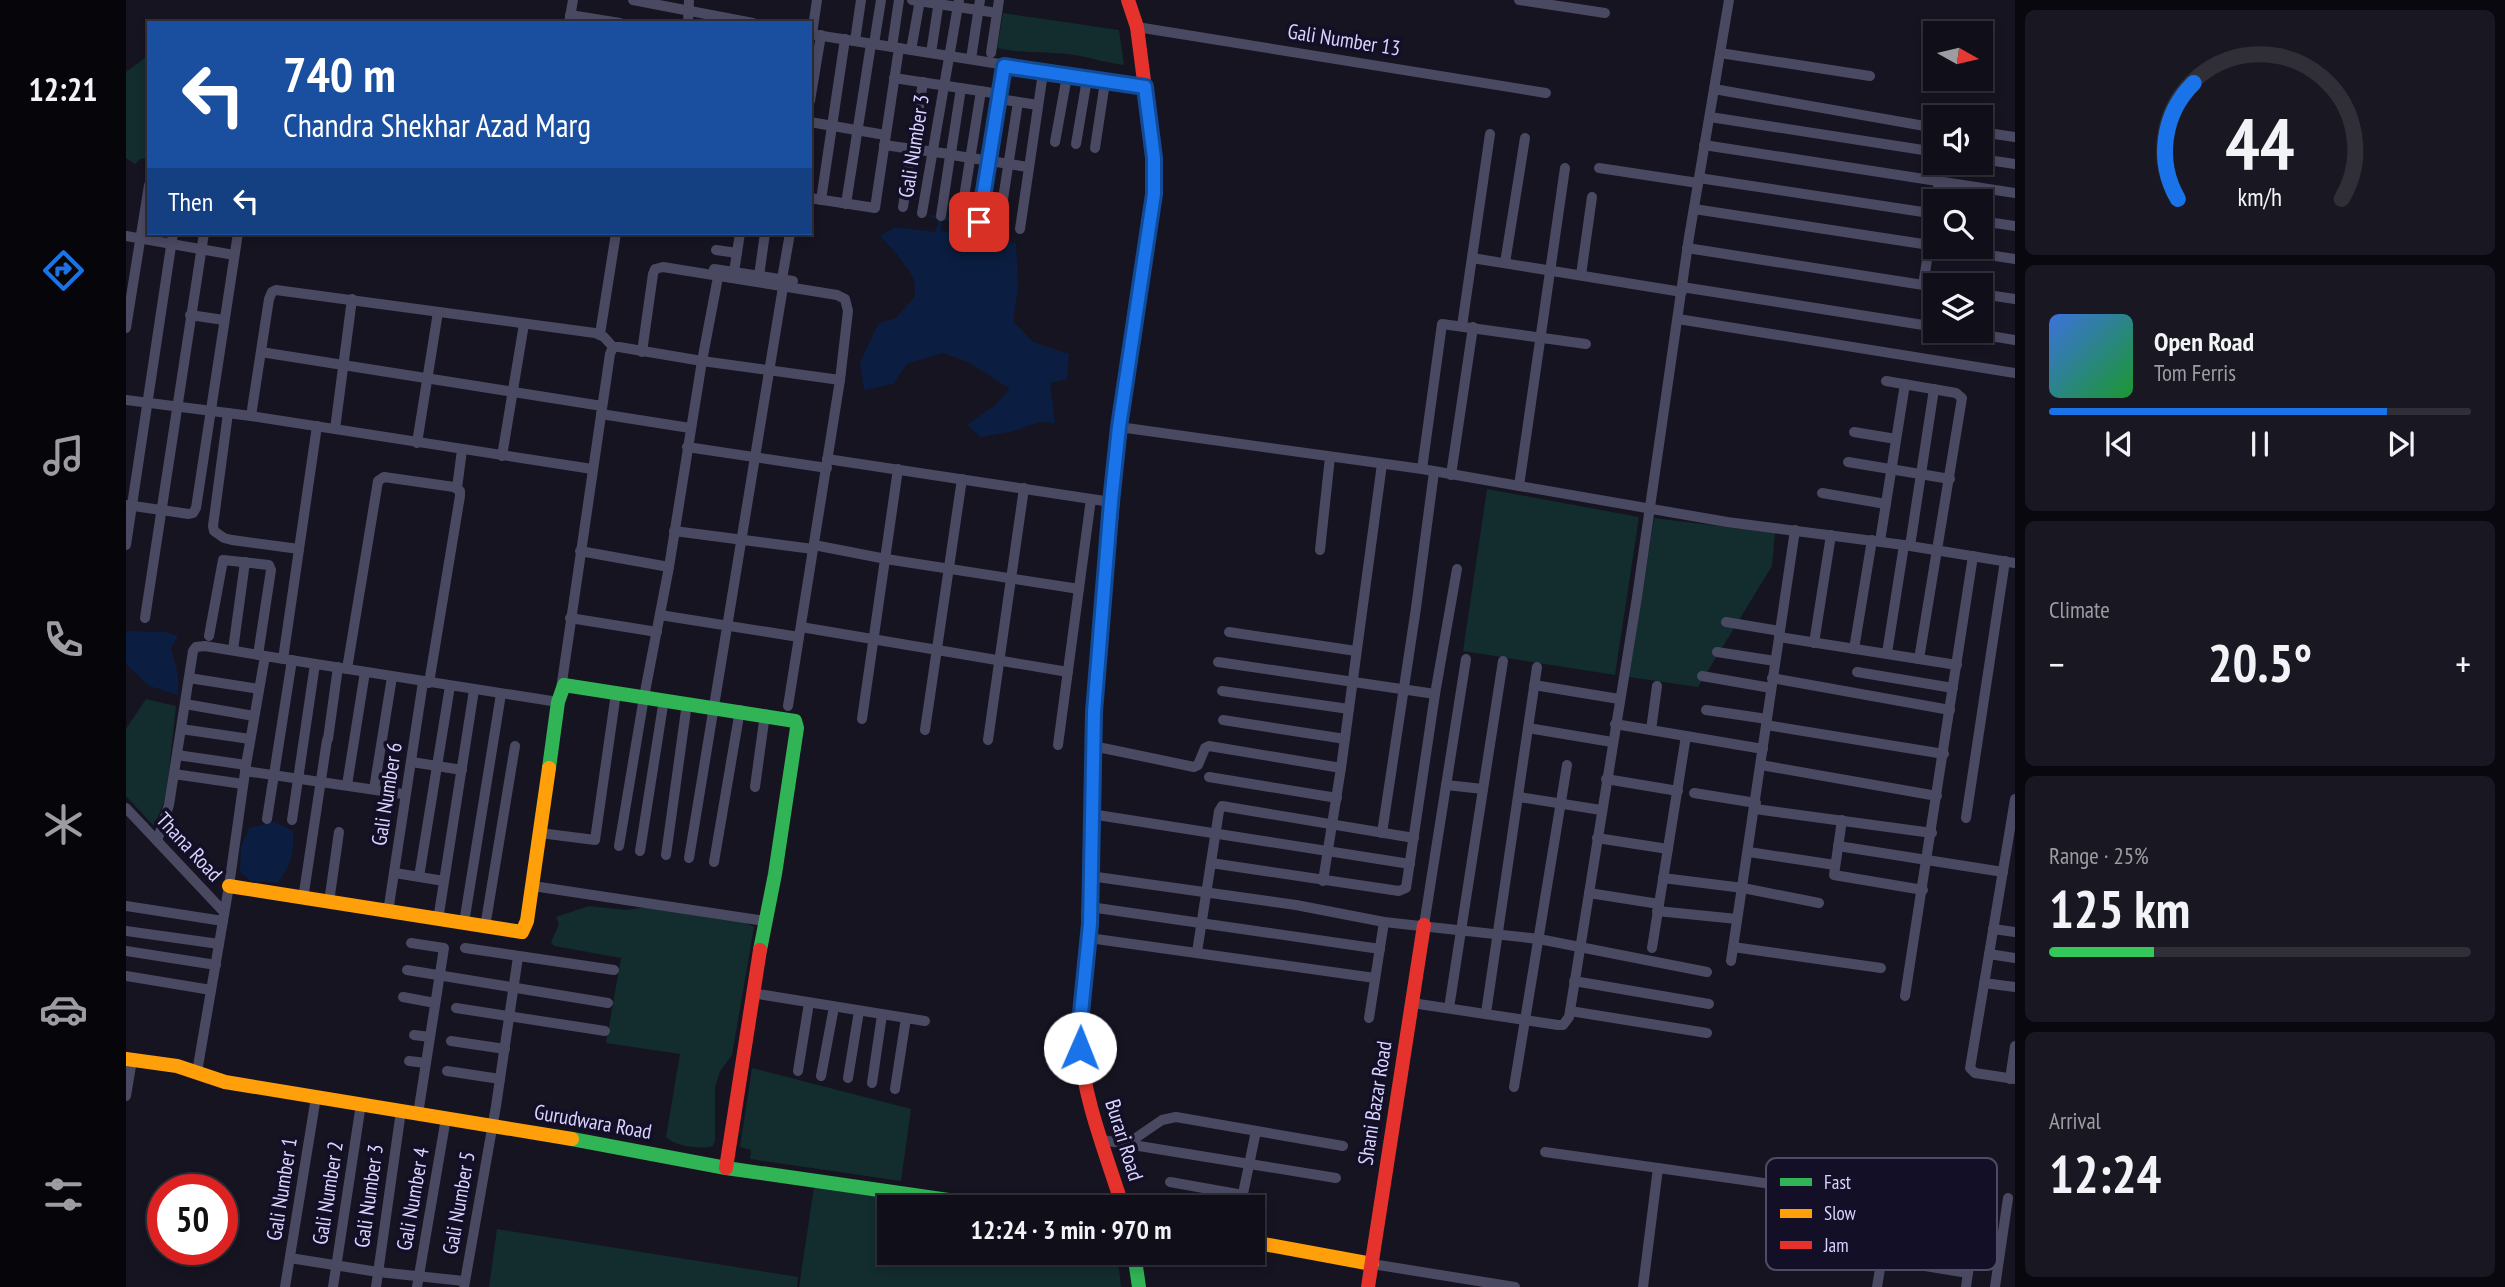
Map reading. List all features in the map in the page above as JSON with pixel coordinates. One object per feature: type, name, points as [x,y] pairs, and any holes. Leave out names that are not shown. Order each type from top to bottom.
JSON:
[{"type":"street","points":[[573,0],[570,19],[595,21]]},
{"type":"street","points":[[633,0],[689,17],[732,21]]},
{"type":"street","points":[[689,0],[689,17]]},
{"type":"street","points":[[812,68],[817,0]]},
{"type":"street","points":[[861,0],[816,199],[875,208],[894,78],[899,0]]},
{"type":"street","points":[[846,204],[881,0]]},
{"type":"street","points":[[911,50],[917,0],[979,5],[991,12]]},
{"type":"street","points":[[991,53],[999,0]]},
{"type":"street","name":"Burari Road","points":[[1119,1195],[1089,1096],[1080,1048],[1080,1023],[1089,938],[1093,746],[1111,502],[1119,427],[1154,194],[1154,158],[1137,27],[1128,0]]},
{"type":"street","points":[[1519,0],[1605,13]]},
{"type":"street","points":[[1412,1003],[1563,1025],[1567,1022],[1729,0]]},
{"type":"street","points":[[931,53],[939,2]]},
{"type":"street","name":"Gali Number 3","points":[[922,213],[958,4]]},
{"type":"street","points":[[971,59],[979,5]]},
{"type":"street","name":"Gali Number 13","points":[[1137,27],[1546,93]]},
{"type":"street","points":[[814,34],[1145,87]]},
{"type":"street","points":[[1720,53],[1870,76]]},
{"type":"street","points":[[979,222],[1004,66]]},
{"type":"street","points":[[1020,229],[1044,72]]},
{"type":"street","points":[[1055,142],[1067,76]]},
{"type":"street","points":[[894,78],[981,91],[1038,105]]},
{"type":"street","points":[[1076,144],[1087,79]]},
{"type":"street","points":[[903,207],[923,82]]},
{"type":"street","points":[[1095,148],[1105,82]]},
{"type":"street","points":[[941,216],[961,88]]},
{"type":"street","points":[[1714,89],[1923,126]]},
{"type":"street","points":[[961,216],[981,91]]},
{"type":"street","points":[[999,225],[1018,102]]},
{"type":"street","points":[[1710,117],[1923,150]]},
{"type":"street","points":[[812,122],[857,130],[912,149],[1028,167]]},
{"type":"street","points":[[1462,326],[1490,134]]},
{"type":"street","points":[[1993,134],[2015,137]]},
{"type":"street","points":[[1506,263],[1525,138]]},
{"type":"street","points":[[1704,145],[2015,193]]},
{"type":"street","points":[[1993,161],[2015,164]]},
{"type":"street","points":[[1519,486],[1564,168]]},
{"type":"street","points":[[1599,168],[1923,208]]},
{"type":"street","points":[[1938,189],[1940,175]]},
{"type":"street","points":[[1581,275],[1592,197]]},
{"type":"street","points":[[126,328],[147,198]]},
{"type":"street","points":[[1694,209],[1923,244]]},
{"type":"street","points":[[1993,223],[2015,226]]},
{"type":"street","points":[[126,545],[129,505],[173,235]]},
{"type":"street","points":[[145,618],[204,235]]},
{"type":"street","points":[[129,505],[194,513],[238,235]]},
{"type":"street","points":[[600,334],[616,235]]},
{"type":"street","points":[[734,272],[740,235]]},
{"type":"street","points":[[759,276],[765,235]]},
{"type":"street","points":[[689,858],[768,370],[786,282],[790,235]]},
{"type":"street","points":[[126,236],[234,255]]},
{"type":"street","points":[[1688,248],[1923,285]]},
{"type":"street","points":[[716,250],[737,253]]},
{"type":"street","points":[[1993,255],[2015,259]]},
{"type":"street","points":[[1472,258],[1923,325]]},
{"type":"street","points":[[642,352],[655,269],[663,267],[786,282]]},
{"type":"street","points":[[716,273],[734,272],[759,276],[837,295],[845,299],[848,311],[840,380],[788,706]]},
{"type":"street","points":[[619,846],[669,566],[716,273]]},
{"type":"street","points":[[251,416],[272,292],[283,289],[600,334],[613,347],[840,380]]},
{"type":"street","points":[[1993,296],[2015,299]]},
{"type":"street","points":[[335,429],[352,299]]},
{"type":"street","points":[[417,443],[438,312]]},
{"type":"street","points":[[190,315],[224,320]]},
{"type":"street","points":[[1678,319],[2015,373]]},
{"type":"street","points":[[502,456],[524,324]]},
{"type":"street","points":[[1422,469],[1441,326],[1474,327],[1586,344]]},
{"type":"street","points":[[1451,475],[1474,327]]},
{"type":"street","points":[[1993,336],[2015,340]]},
{"type":"street","points":[[229,886],[522,932],[527,922],[533,886],[592,469],[613,347]]},
{"type":"street","points":[[261,352],[513,393],[690,428]]},
{"type":"street","points":[[1885,381],[1956,393],[1962,398],[1919,659]]},
{"type":"street","points":[[1854,649],[1886,504],[1905,384]]},
{"type":"street","points":[[1887,653],[1934,389]]},
{"type":"street","points":[[126,400],[251,416],[592,469]]},
{"type":"street","points":[[228,414],[213,526],[215,531],[232,540],[299,549]]},
{"type":"street","points":[[267,819],[299,549],[317,426]]},
{"type":"street","points":[[1119,427],[1422,469],[1727,522],[1907,545],[2010,562],[1966,818]]},
{"type":"street","points":[[1854,432],[1896,439]]},
{"type":"street","points":[[687,447],[898,469],[1111,502]]},
{"type":"street","name":"Gali Number 6","points":[[388,912],[460,496],[457,488],[462,450]]},
{"type":"street","points":[[1320,550],[1330,457]]},
{"type":"street","points":[[1849,461],[1950,479]]},
{"type":"street","points":[[1323,881],[1337,798],[1382,464]]},
{"type":"street","points":[[862,719],[898,469]]},
{"type":"street","points":[[1382,833],[1434,472]]},
{"type":"street","points":[[303,899],[328,739],[379,481],[384,477],[457,488]]},
{"type":"street","points":[[925,730],[962,479]]},
{"type":"street","points":[[988,740],[1024,488]]},
{"type":"street","points":[[1822,494],[1886,504]]},
{"type":"street","points":[[1058,745],[1091,499]]},
{"type":"street","points":[[1731,961],[1795,530]]},
{"type":"street","points":[[674,531],[813,547],[1079,589]]},
{"type":"street","points":[[1814,643],[1831,535]]},
{"type":"street","points":[[580,551],[669,566]]},
{"type":"street","points":[[1905,996],[1973,556]]},
{"type":"street","points":[[197,1072],[259,689],[271,570],[269,565],[226,559],[222,562],[209,636]]},
{"type":"street","points":[[233,650],[245,562]]},
{"type":"street","points":[[1210,863],[1403,891],[1407,884],[1435,694],[1457,569]]},
{"type":"street","points":[[660,614],[873,641],[1068,672]]},
{"type":"street","points":[[570,618],[657,632]]},
{"type":"street","points":[[1726,622],[1814,643],[1957,665]]},
{"type":"street","points":[[1229,632],[1356,651]]},
{"type":"street","points":[[157,841],[166,820],[193,651],[196,647],[233,650],[501,694],[559,696]]},
{"type":"street","points":[[1717,652],[1775,661]]},
{"type":"street","points":[[1424,925],[1465,659]]},
{"type":"street","points":[[1449,1008],[1503,661]]},
{"type":"street","points":[[1218,662],[1435,694]]},
{"type":"street","points":[[292,820],[315,664]]},
{"type":"street","points":[[1486,1013],[1537,667]]},
{"type":"street","points":[[347,785],[365,672]]},
{"type":"street","points":[[1857,672],[1953,688]]},
{"type":"street","points":[[1702,676],[1771,683],[1950,710]]},
{"type":"street","points":[[374,789],[393,677]]},
{"type":"street","points":[[189,678],[259,689]]},
{"type":"street","points":[[559,696],[564,685],[572,685],[765,714],[795,721],[797,729],[775,874],[751,993],[746,1045],[726,1168]]},
{"type":"street","points":[[1534,685],[1619,699]]},
{"type":"street","points":[[419,877],[450,686]]},
{"type":"street","points":[[1651,730],[1657,687]]},
{"type":"street","points":[[438,920],[474,690]]},
{"type":"street","points":[[1222,691],[1349,709]]},
{"type":"street","points":[[540,833],[595,840],[616,693]]},
{"type":"street","points":[[464,923],[501,694]]},
{"type":"street","points":[[640,850],[664,699]]},
{"type":"street","points":[[666,855],[687,703]]},
{"type":"street","points":[[185,704],[254,716]]},
{"type":"street","points":[[714,862],[740,710]]},
{"type":"street","points":[[1706,710],[1944,754]]},
{"type":"street","points":[[755,787],[765,714]]},
{"type":"street","points":[[1223,720],[1345,739]]},
{"type":"street","points":[[1615,724],[1763,749]]},
{"type":"street","points":[[1528,728],[1612,742]]},
{"type":"street","points":[[181,729],[250,739]]},
{"type":"street","points":[[1652,948],[1686,736]]},
{"type":"street","points":[[485,927],[515,746]]},
{"type":"street","points":[[1093,746],[1194,766],[1199,765],[1205,748],[1209,746],[1341,768]]},
{"type":"street","points":[[177,755],[273,775],[403,794]]},
{"type":"street","points":[[412,762],[462,770]]},
{"type":"street","points":[[1514,1087],[1567,765]]},
{"type":"street","points":[[1761,765],[1937,796]]},
{"type":"street","points":[[174,774],[243,784]]},
{"type":"street","points":[[1209,777],[1337,798]]},
{"type":"street","points":[[1606,779],[1678,791]]},
{"type":"street","points":[[1446,785],[1483,789]]},
{"type":"street","points":[[1694,793],[1756,806],[1931,833]]},
{"type":"street","points":[[1519,797],[1601,810]]},
{"type":"street","points":[[2015,799],[1970,1068],[1975,1073],[2012,1079],[2015,1046]]},
{"type":"street","points":[[1197,952],[1210,863],[1222,806],[1414,838]]},
{"type":"street","name":"Thana Road","points":[[126,808],[224,916]]},
{"type":"street","points":[[1091,814],[1410,864]]},
{"type":"street","points":[[1842,820],[1834,873],[1836,877],[1923,890]]},
{"type":"street","points":[[329,902],[339,832]]},
{"type":"street","points":[[1597,838],[1668,849]]},
{"type":"street","points":[[1838,845],[2003,872]]},
{"type":"street","points":[[1749,852],[1835,865]]},
{"type":"street","points":[[395,873],[444,881]]},
{"type":"street","points":[[1090,876],[1206,891],[1384,922],[1539,939],[1707,972]]},
{"type":"street","points":[[1663,878],[1743,888],[1819,903]]},
{"type":"street","points":[[533,886],[765,921]]},
{"type":"street","points":[[1588,892],[1658,908],[1737,919]]},
{"type":"street","points":[[126,906],[224,916]]},
{"type":"street","points":[[1090,907],[1380,948]]},
{"type":"street","points":[[1370,1018],[1384,922]]},
{"type":"street","name":"Shani Bazar Road","points":[[1368,1287],[1424,925]]},
{"type":"street","points":[[1993,929],[2015,932]]},
{"type":"street","points":[[126,931],[219,944]]},
{"type":"street","points":[[1089,938],[1376,978]]},
{"type":"street","points":[[411,943],[444,948],[418,1114]]},
{"type":"street","points":[[1733,947],[1881,968]]},
{"type":"street","points":[[465,948],[614,970]]},
{"type":"street","points":[[126,951],[216,965]]},
{"type":"street","points":[[1989,954],[2015,958]]},
{"type":"street","name":"Gali Number 5","points":[[464,1284],[505,1049],[518,957]]},
{"type":"street","points":[[407,970],[608,1003]]},
{"type":"street","points":[[126,976],[211,990]]},
{"type":"street","points":[[1574,981],[1709,1003]]},
{"type":"street","points":[[1984,983],[2015,988]]},
{"type":"street","points":[[751,993],[925,1021]]},
{"type":"street","points":[[402,997],[435,1003]]},
{"type":"street","points":[[798,1071],[809,1003]]},
{"type":"street","points":[[821,1076],[834,1007]]},
{"type":"street","points":[[456,1008],[605,1031]]},
{"type":"street","points":[[1570,1011],[1707,1034]]},
{"type":"street","points":[[848,1078],[859,1012]]},
{"type":"street","points":[[872,1083],[882,1015]]},
{"type":"street","points":[[895,1088],[906,1018]]},
{"type":"street","points":[[414,1035],[430,1037]]},
{"type":"street","points":[[451,1041],[505,1049]]},
{"type":"street","points":[[126,1096],[129,1060]]},
{"type":"street","name":"Gurudwara Road","points":[[129,1060],[177,1066],[225,1082],[625,1148],[726,1168],[914,1195]]},
{"type":"street","points":[[409,1060],[426,1063]]},
{"type":"street","points":[[447,1071],[500,1079]]},
{"type":"street","name":"Gali Number 1","points":[[285,1287],[316,1097]]},
{"type":"street","name":"Gali Number 2","points":[[333,1287],[361,1104]]},
{"type":"street","name":"Gali Number 3","points":[[376,1287],[401,1111]]},
{"type":"street","points":[[1127,1144],[1162,1121],[1176,1117],[1343,1146]]},
{"type":"street","name":"Gali Number 4","points":[[418,1282],[446,1118]]},
{"type":"street","points":[[1170,1182],[1243,1195],[1256,1131]]},
{"type":"street","points":[[1102,1140],[1336,1178]]},
{"type":"street","points":[[1545,1152],[1766,1184]]},
{"type":"street","points":[[1643,1287],[1658,1168]]},
{"type":"street","points":[[1995,1287],[2008,1198]]},
{"type":"street","points":[[1265,1244],[1515,1287]]},
{"type":"street","points":[[290,1258],[377,1272],[418,1282],[464,1284]]},
{"type":"street","points":[[1136,1265],[1139,1287]]},
{"type":"street","points":[[1949,1270],[1968,1273]]},
{"type":"street","points":[[1965,1287],[1968,1270]]},
{"type":"green space","points":[[1003,13],[1119,30],[1124,65],[1075,55],[997,48]]},
{"type":"green space","points":[[147,56],[147,158],[140,159],[135,164],[126,158],[126,72]]},
{"type":"green space","points":[[1487,489],[1639,517],[1615,675],[1463,651]]},
{"type":"green space","points":[[1654,518],[1775,533],[1772,566],[1698,687],[1629,677]]},
{"type":"green space","points":[[146,699],[176,706],[166,798],[154,826],[126,796],[126,729]]},
{"type":"green space","points":[[589,906],[626,910],[648,907],[744,922],[754,927],[732,1055],[720,1071],[715,1087],[713,1146],[688,1146],[675,1143],[666,1137],[680,1054],[606,1043],[621,958],[554,946],[551,942],[559,924],[556,917]]},
{"type":"green space","points":[[752,1068],[911,1109],[901,1181],[750,1159],[751,1150],[740,1147]]},
{"type":"green space","points":[[814,1187],[877,1197],[877,1265],[1118,1265],[1121,1287],[799,1287]]},
{"type":"green space","points":[[497,1229],[798,1277],[797,1287],[489,1287]]},
{"type":"water","points":[[930,215],[950,217],[949,221],[942,220],[941,231],[1016,243],[1018,288],[1013,321],[1033,342],[1069,354],[1067,379],[1050,383],[1055,423],[1039,422],[1014,431],[981,437],[967,425],[995,405],[1010,389],[968,362],[943,353],[907,364],[893,384],[864,390],[860,363],[878,324],[896,318],[915,296],[914,278],[880,236],[895,227],[935,232],[939,220]]},
{"type":"water","points":[[126,631],[165,632],[178,636],[171,648],[178,675],[178,695],[149,686],[126,664]]},
{"type":"water","points":[[275,822],[293,831],[289,864],[278,883],[251,881],[240,872],[241,847],[249,828]]},
{"type":"traffic: fast","points":[[1088,940],[1094,712],[1098,667]]},
{"type":"traffic: fast","points":[[549,768],[558,702],[564,685],[795,721],[797,728],[775,874],[760,950]]},
{"type":"traffic: fast","points":[[572,1139],[726,1168],[914,1195]]},
{"type":"traffic: fast","points":[[1136,1265],[1139,1287]]},
{"type":"traffic: slow","points":[[1098,667],[1119,427],[1143,264]]},
{"type":"traffic: slow","points":[[229,886],[522,932],[527,921],[549,768]]},
{"type":"traffic: slow","points":[[126,1059],[177,1066],[225,1082],[572,1139]]},
{"type":"traffic: slow","points":[[1265,1244],[1372,1264]]},
{"type":"traffic: jam","points":[[1128,0],[1137,27],[1154,158],[1154,194],[1143,264]]},
{"type":"traffic: jam","points":[[1368,1287],[1424,925]]},
{"type":"traffic: jam","points":[[1088,940],[1080,1020],[1082,1067],[1097,1128],[1119,1195]]},
{"type":"traffic: jam","points":[[726,1168],[760,950]]},
{"type":"route","points":[[979,222],[1004,66],[1145,87],[1154,158],[1153,210],[1119,427],[1111,502],[1094,712],[1090,924],[1080,1048]]}]
